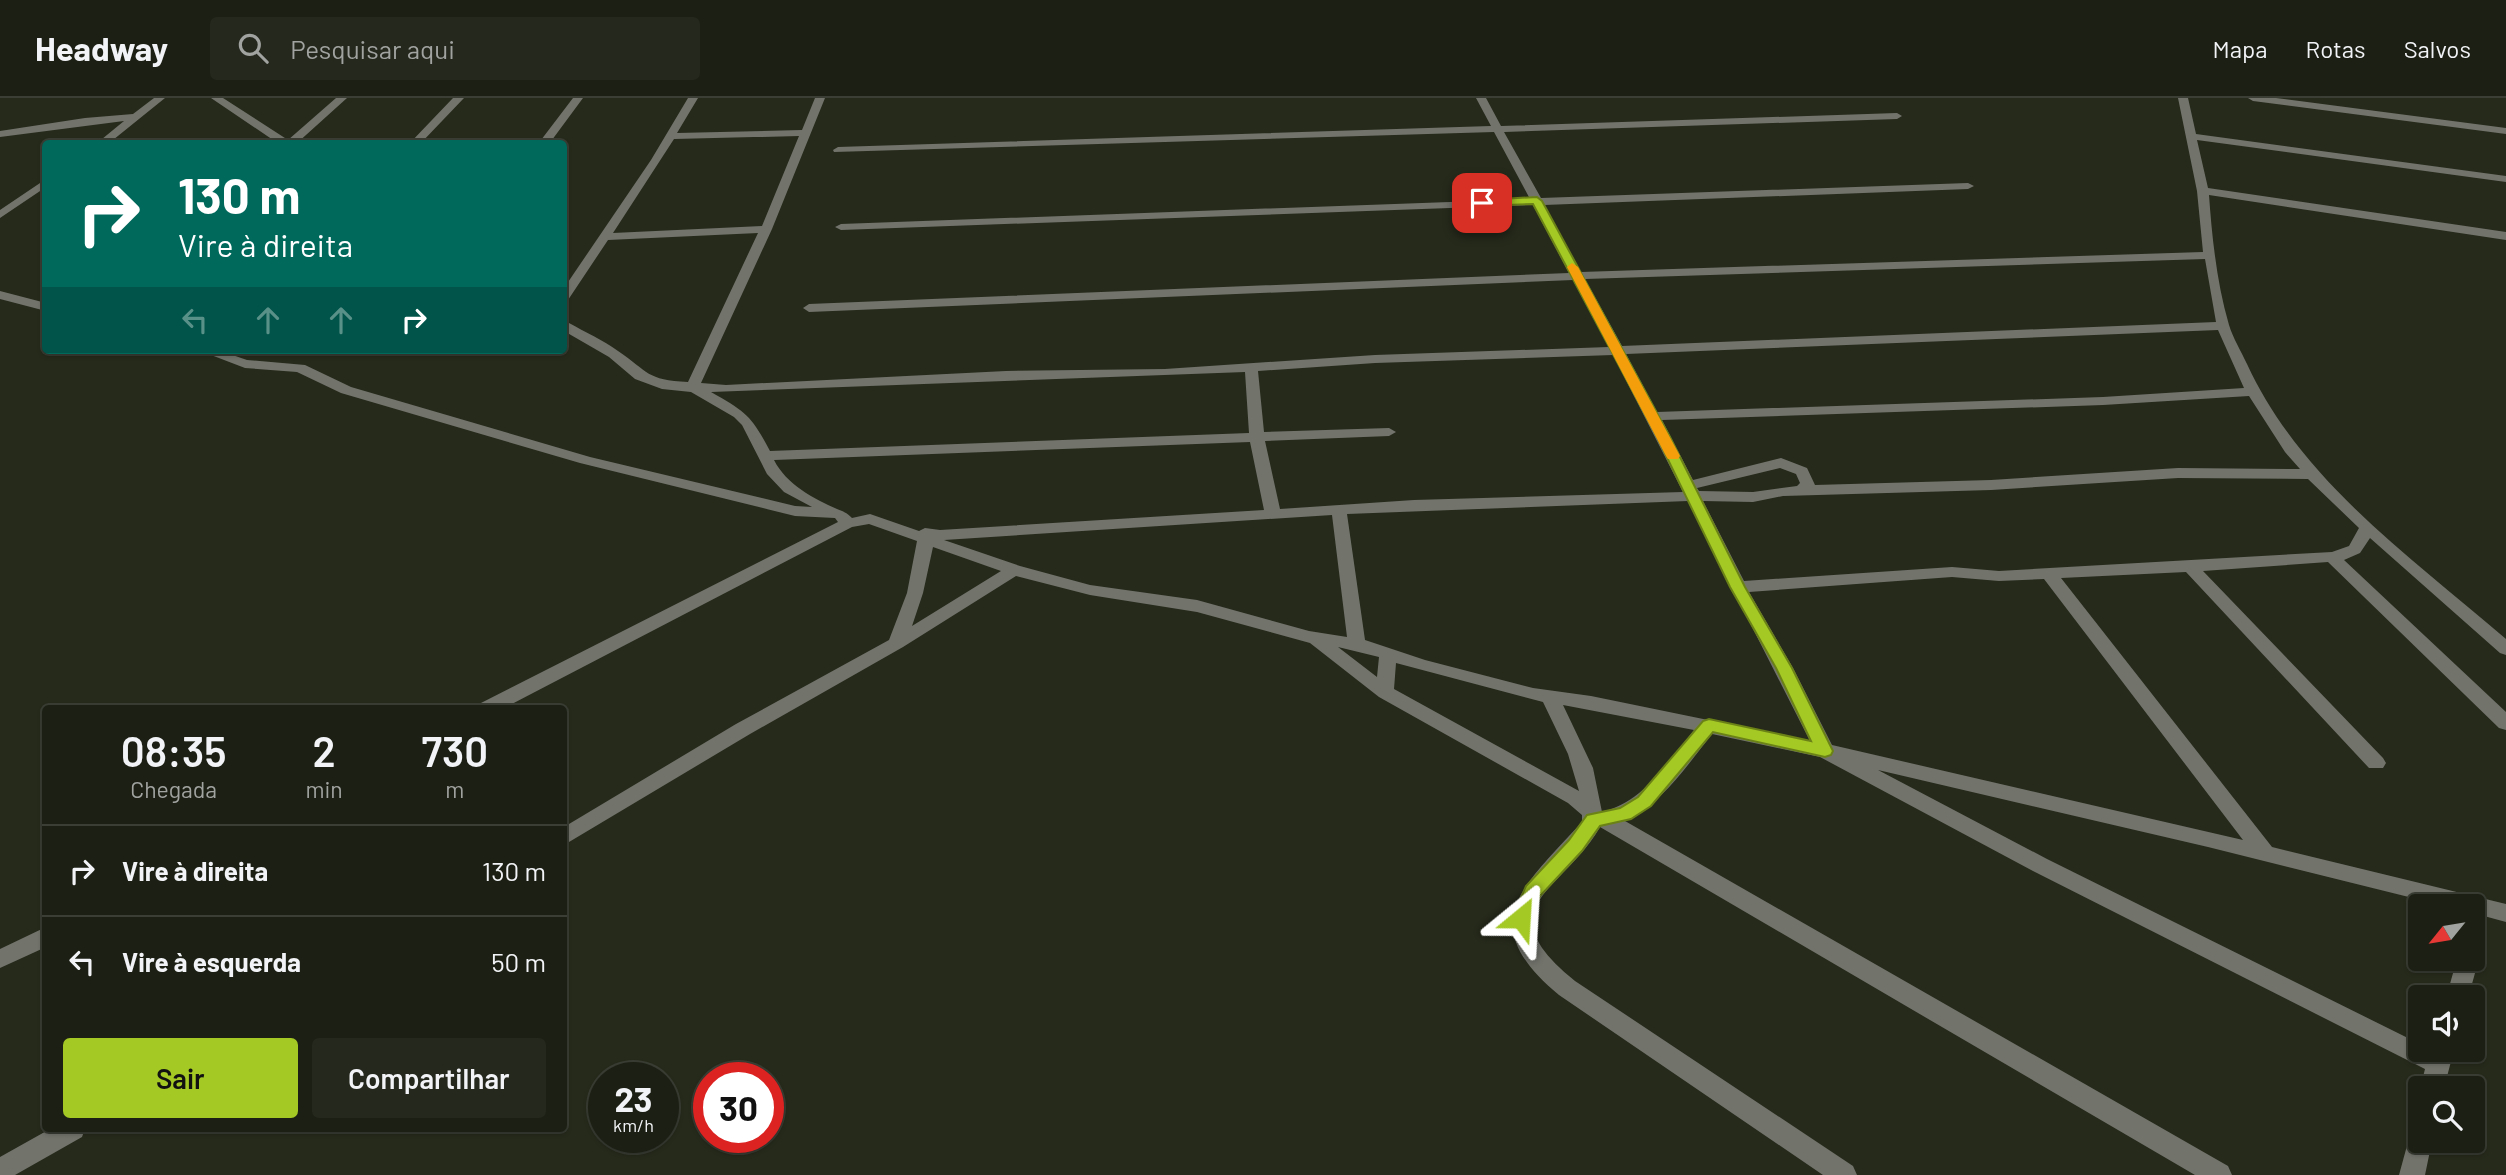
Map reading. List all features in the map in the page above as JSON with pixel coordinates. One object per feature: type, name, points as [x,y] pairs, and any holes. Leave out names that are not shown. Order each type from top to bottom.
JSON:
[{"type":"street","points":[[106,140],[160,98]]},
{"type":"street","points":[[218,98],[282,140]]},
{"type":"street","points":[[293,140],[342,98]]},
{"type":"street","points":[[418,140],[459,98]]},
{"type":"street","points":[[546,140],[578,98]]},
{"type":"street","points":[[567,292],[693,98]]},
{"type":"street","points":[[693,388],[766,229],[820,98]]},
{"type":"street","points":[[1481,98],[1653,416],[1738,587],[1784,668],[1825,751],[2040,865],[2408,1042]]},
{"type":"street","points":[[2183,98],[2203,191],[2223,326],[2253,392],[2290,449],[2311,474],[2366,529],[2506,649]]},
{"type":"street","points":[[2253,98],[2506,131]]},
{"type":"street","points":[[838,149],[1897,116]]},
{"type":"street","points":[[0,134],[85,121],[134,117]]},
{"type":"street","points":[[670,136],[805,133]]},
{"type":"street","points":[[2191,135],[2506,179]]},
{"type":"street","points":[[0,215],[42,185]]},
{"type":"street","points":[[841,227],[1968,186]]},
{"type":"street","points":[[2203,191],[2506,236]]},
{"type":"street","points":[[603,237],[766,229]]},
{"type":"street","points":[[809,308],[1577,276],[2211,255]]},
{"type":"street","points":[[0,295],[42,306]]},
{"type":"street","points":[[567,328],[607,349],[650,382],[693,388],[914,382],[1006,376],[1044,378],[1157,374],[1251,366],[2035,336],[2223,326]]},
{"type":"street","points":[[216,354],[245,364],[300,368],[346,390],[575,457],[689,487],[795,511],[843,519],[870,519],[1014,570],[1111,594],[1197,606],[1312,638],[1357,644],[1429,667],[1550,698],[1591,702],[1709,725],[2265,853],[2426,894]]},
{"type":"street","points":[[1251,366],[1257,438],[1273,513]]},
{"type":"street","points":[[693,388],[739,414],[748,423],[755,432],[772,471],[789,489],[843,519]]},
{"type":"street","points":[[1653,416],[2102,401],[2253,392]]},
{"type":"street","points":[[764,456],[1389,432]]},
{"type":"street","points":[[1690,491],[1782,463],[1802,471],[1808,484],[1802,491]]},
{"type":"street","points":[[918,535],[1690,491],[1753,497],[1802,491],[1992,485],[2178,473],[2311,474]]},
{"type":"street","points":[[1339,510],[1357,644]]},
{"type":"street","points":[[494,705],[843,519]]},
{"type":"street","points":[[1738,587],[1952,572],[1989,576],[2190,567],[2332,557],[2358,549],[2366,529]]},
{"type":"street","points":[[897,643],[915,593],[918,535]]},
{"type":"street","points":[[2332,557],[2506,723]]},
{"type":"street","points":[[2190,567],[2376,763]]},
{"type":"street","points":[[567,835],[743,729],[897,643],[1014,570]]},
{"type":"street","points":[[2048,573],[2265,853]]},
{"type":"street","points":[[1312,638],[1385,692],[1575,798],[1597,818],[2220,1175]]},
{"type":"street","points":[[1385,692],[1388,653]]},
{"type":"street","points":[[1550,698],[1572,740],[1597,818]]},
{"type":"street","points":[[1709,725],[1644,802],[1625,814],[1597,818],[1533,891],[1521,918],[1522,930],[1531,954],[1567,988],[1844,1175]]},
{"type":"street","points":[[2485,909],[2506,913]]},
{"type":"street","points":[[0,959],[42,938]]},
{"type":"street","points":[[2,1175],[0,1170],[68,1132]]},
{"type":"street","points":[[2412,1175],[2417,1153]]},
{"type":"slow traffic","points":[[1572,267],[1673,456]]},
{"type":"route","points":[[1482,203],[1537,201],[1664,437],[1738,587],[1784,668],[1825,751],[1709,725],[1644,802],[1615,818],[1594,820],[1533,891],[1521,918]]}]
